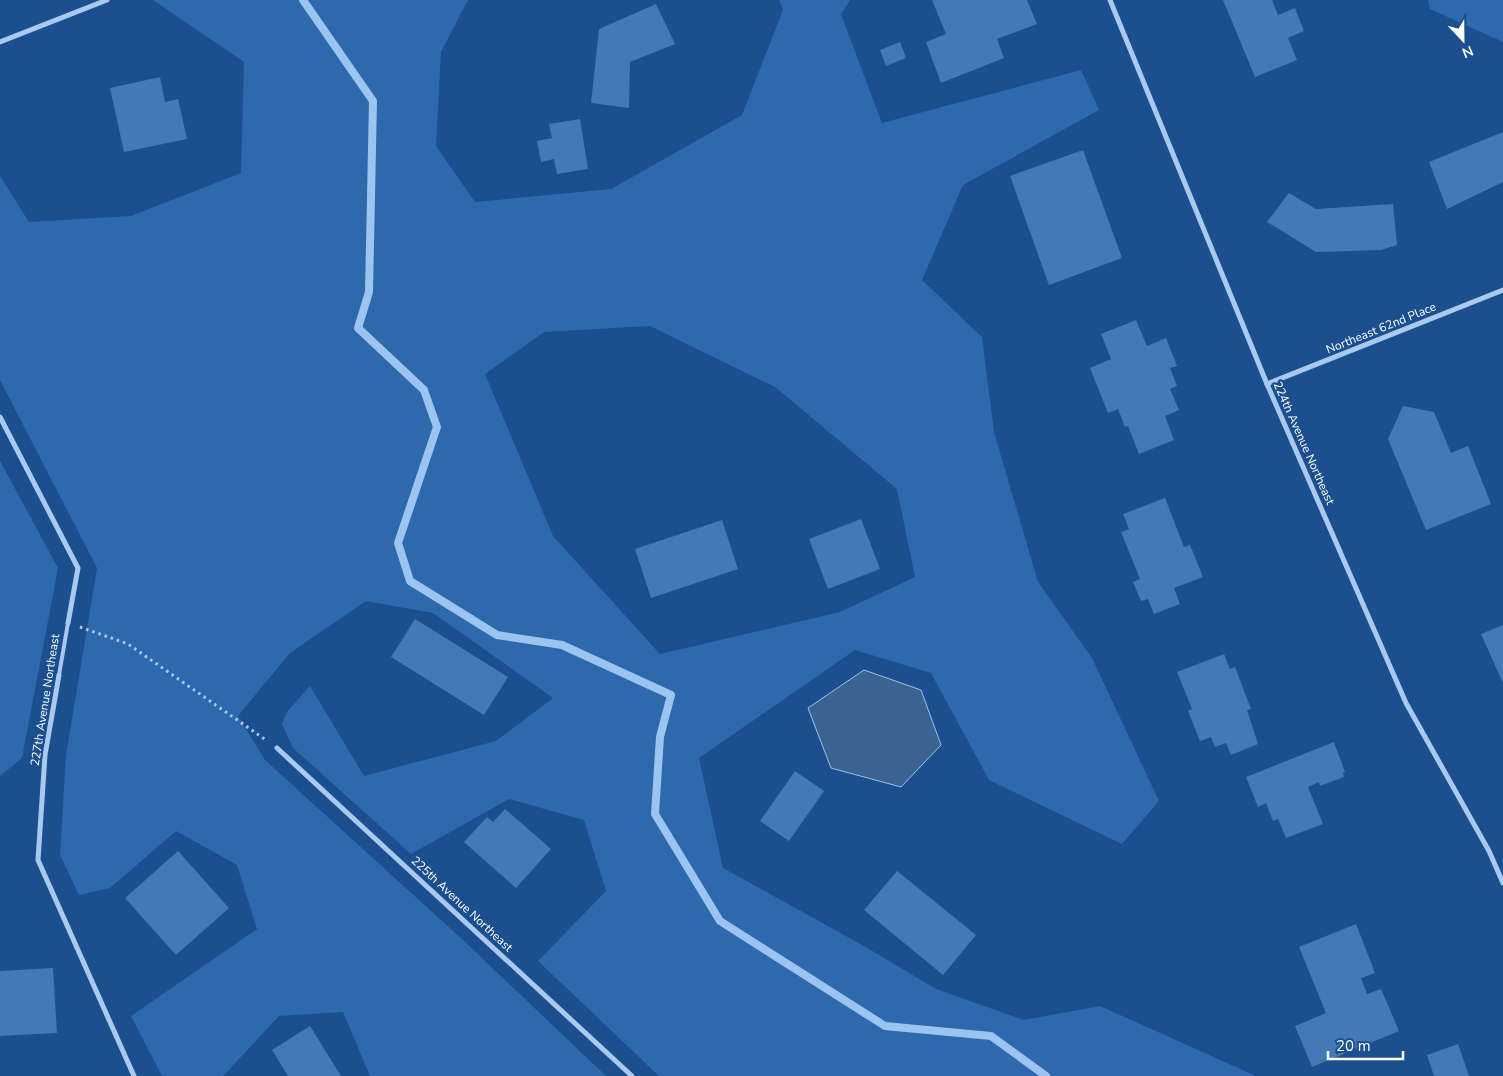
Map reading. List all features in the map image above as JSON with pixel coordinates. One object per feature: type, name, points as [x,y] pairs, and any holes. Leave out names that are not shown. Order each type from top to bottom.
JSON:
[{"type":"street","points":[[0,42],[107,0]]},
{"type":"street","name":"224th Avenue Northeast","points":[[1110,0],[1267,384],[1406,703],[1490,851],[1503,883]]},
{"type":"street","name":"Northeast 62nd Place","points":[[1267,384],[1503,290]]},
{"type":"street","name":"227th Avenue Northeast","points":[[0,417],[78,568],[68,623]]},
{"type":"street","name":"227th Avenue Northeast","points":[[59,675],[45,755],[38,860],[134,1076]]},
{"type":"street","name":"225th Avenue Northeast","points":[[277,748],[632,1076]]},
{"type":"lane","name":"227th Avenue Northeast","points":[[59,675],[68,623]]},
{"type":"path","points":[[68,623],[128,644],[277,748]]},
{"type":"shaded area","points":[[153,0],[468,0],[441,52],[436,146],[475,202],[611,189],[742,115],[783,10],[779,0],[850,0],[841,14],[882,123],[1081,70],[1099,110],[963,185],[922,280],[982,337],[994,432],[1038,582],[1092,658],[1159,801],[1122,844],[989,780],[931,673],[855,650],[699,758],[723,868],[864,946],[936,989],[1024,1020],[1100,1006],[1256,1076],[659,1076],[538,961],[606,891],[584,820],[509,799],[411,854],[293,748],[282,724],[287,712],[310,686],[364,776],[496,741],[553,698],[433,613],[366,601],[290,653],[238,716],[265,760],[463,940],[606,1076],[370,1076],[343,1012],[279,1016],[223,1076],[162,1076],[131,1016],[257,929],[237,865],[176,831],[110,888],[79,895],[60,855],[66,755],[97,568],[0,380],[0,176],[29,222],[131,216],[241,173],[244,62]],"holes":[[[650,326],[775,387],[897,489],[915,577],[840,612],[660,654],[553,536],[485,374],[544,332]]]},
{"type":"shaded area","points":[[1428,0],[1503,0],[1503,42],[1430,9]]},
{"type":"shaded area","points":[[0,461],[58,568],[22,758],[0,776]]},
{"type":"shaded area","points":[[864,670],[921,690],[941,745],[901,787],[831,768],[808,708]]},
{"type":"building","points":[[932,0],[1027,0],[1037,24],[997,39],[1004,58],[941,83],[926,42],[946,34]]},
{"type":"building","points":[[1223,0],[1272,0],[1278,15],[1295,8],[1304,31],[1288,38],[1297,60],[1255,77]]},
{"type":"building","points":[[656,4],[675,44],[630,62],[629,108],[591,103],[599,29]]},
{"type":"building","points":[[900,42],[906,58],[886,66],[880,50]]},
{"type":"building","points":[[160,77],[165,102],[178,99],[187,139],[124,152],[110,88]]},
{"type":"building","points":[[580,119],[588,169],[557,174],[554,159],[541,162],[537,141],[552,138],[549,124]]},
{"type":"building","points":[[1503,132],[1503,182],[1447,209],[1429,162]]},
{"type":"building","points":[[1083,150],[1122,258],[1049,285],[1010,176]]},
{"type":"building","points":[[1289,193],[1316,209],[1393,204],[1397,245],[1381,250],[1316,252],[1267,222]]},
{"type":"building","points":[[1136,320],[1147,346],[1166,338],[1177,366],[1170,368],[1177,386],[1170,389],[1179,410],[1165,416],[1174,440],[1139,454],[1128,426],[1125,427],[1118,409],[1108,413],[1090,368],[1111,359],[1101,334]]},
{"type":"building","points":[[1403,406],[1434,412],[1451,453],[1468,446],[1491,504],[1426,530],[1388,439]]},
{"type":"building","points":[[1165,498],[1184,547],[1190,545],[1203,577],[1174,588],[1180,604],[1154,614],[1148,599],[1141,601],[1133,582],[1140,579],[1121,532],[1129,529],[1123,514]]},
{"type":"building","points":[[861,519],[880,569],[828,589],[809,539]]},
{"type":"building","points":[[722,520],[738,569],[651,598],[635,549]]},
{"type":"building","points":[[415,619],[508,677],[484,715],[391,657]]},
{"type":"building","points":[[1503,625],[1503,683],[1481,634]]},
{"type":"building","points":[[1224,654],[1230,669],[1235,667],[1251,709],[1247,710],[1258,744],[1231,755],[1226,743],[1215,747],[1211,737],[1200,741],[1188,711],[1192,709],[1177,672]]},
{"type":"building","points":[[1334,742],[1345,772],[1343,773],[1344,777],[1320,786],[1319,782],[1308,787],[1323,824],[1286,838],[1278,819],[1273,821],[1266,803],[1258,807],[1246,777]]},
{"type":"building","points":[[795,771],[824,791],[789,841],[760,821]]},
{"type":"building","points":[[505,809],[551,849],[516,888],[464,842],[487,817],[493,822]]},
{"type":"building","points":[[178,851],[229,908],[176,955],[125,898]]},
{"type":"building","points":[[897,871],[976,935],[943,975],[864,910]]},
{"type":"building","points":[[1356,924],[1375,973],[1361,978],[1367,994],[1381,989],[1399,1031],[1312,1067],[1295,1026],[1326,1013],[1299,947]]},
{"type":"building","points":[[53,968],[57,1033],[0,1036],[0,971]]},
{"type":"building","points":[[310,1026],[341,1076],[288,1076],[272,1050]]},
{"type":"building","points":[[1458,1044],[1469,1076],[1434,1076],[1427,1055]]},
{"type":"waterway","points":[[303,0],[373,101],[369,292],[358,328],[424,390],[437,427],[398,543],[410,581],[497,635],[562,645],[671,695],[660,737],[655,814],[720,921],[885,1026],[991,1036],[1046,1076]]}]
